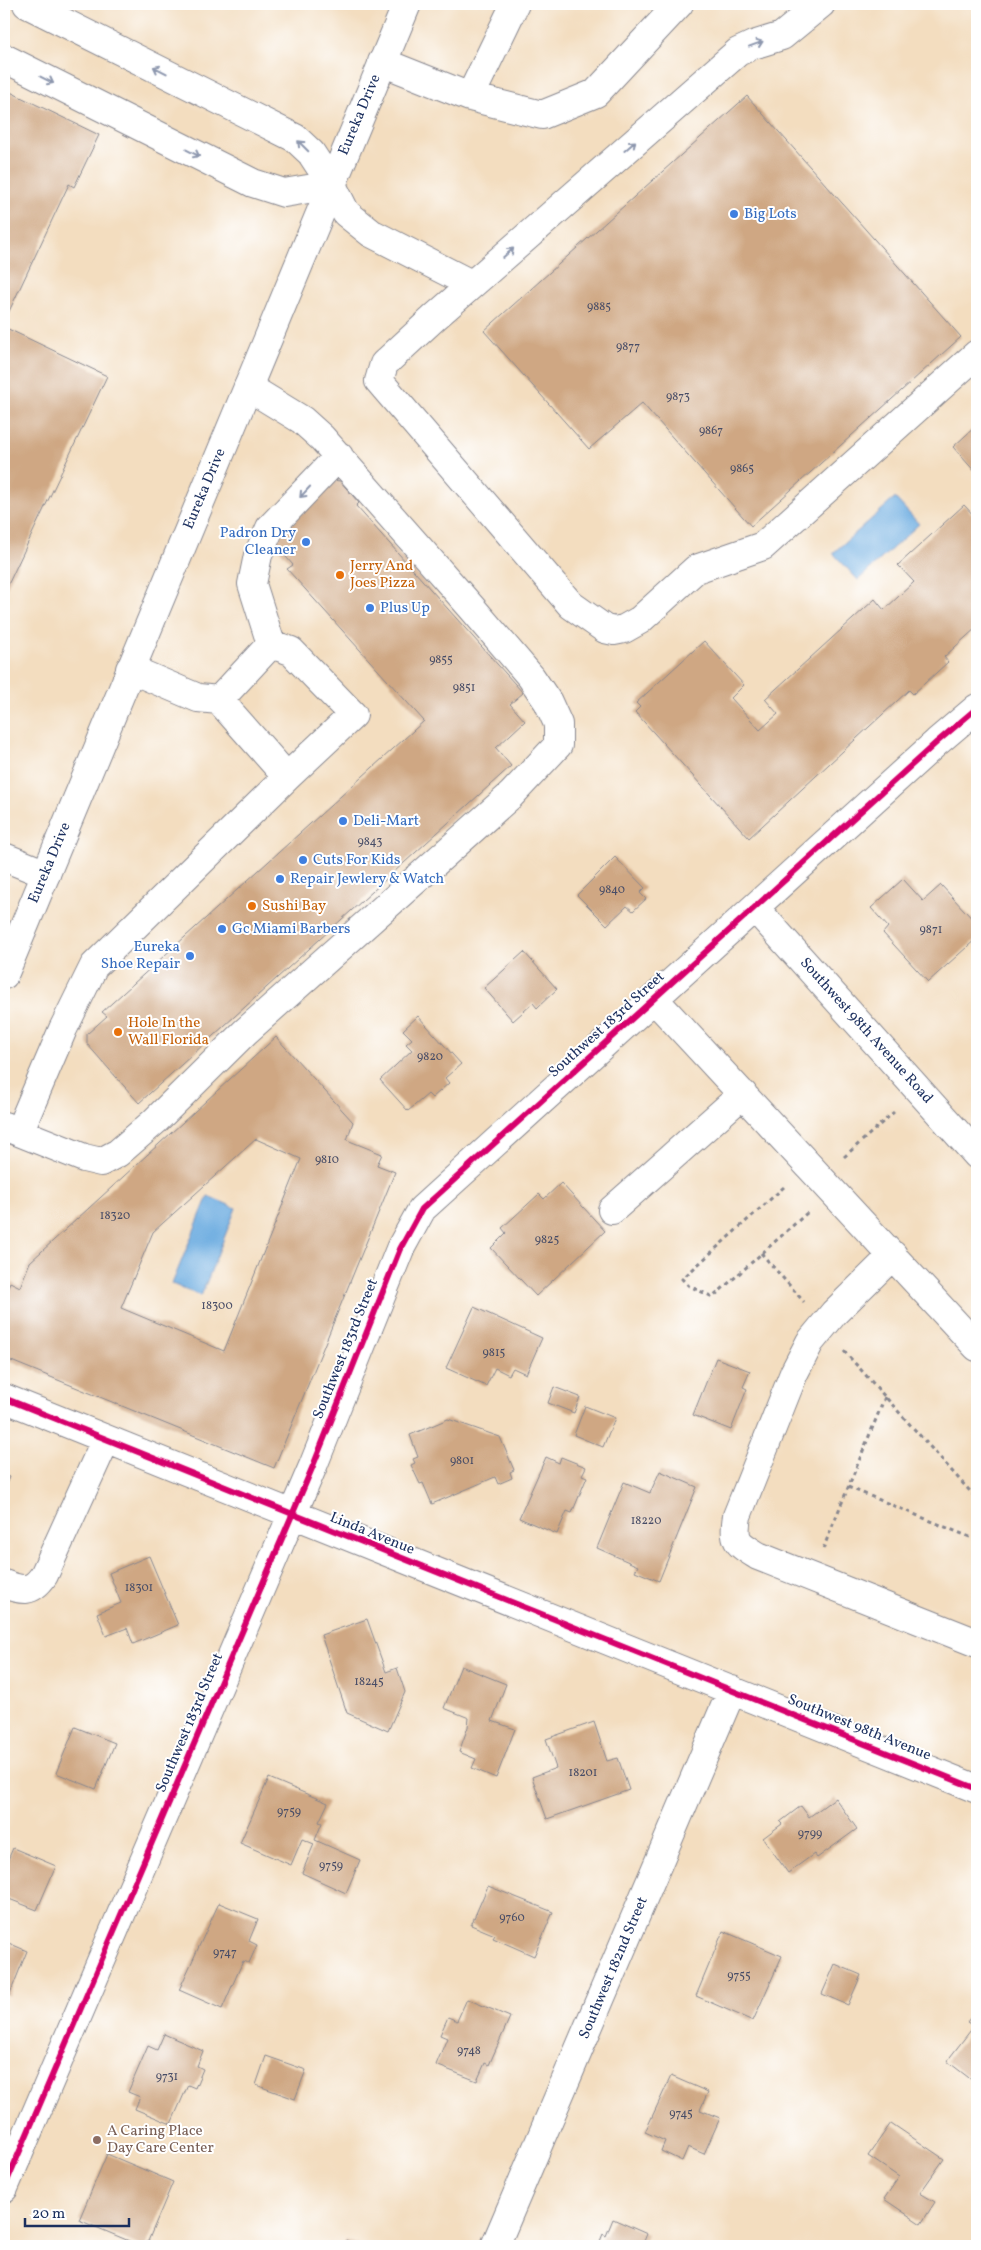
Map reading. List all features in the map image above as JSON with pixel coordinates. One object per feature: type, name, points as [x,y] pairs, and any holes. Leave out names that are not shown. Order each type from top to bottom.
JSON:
[{"type":"street","points":[[27,4],[295,138],[310,153],[332,185],[346,212],[371,233],[471,284]]},
{"type":"street","name":"Eureka Drive","points":[[4,975],[407,4]]},
{"type":"street","points":[[470,96],[515,4]]},
{"type":"street","points":[[382,62],[470,96],[542,115],[596,93],[679,4]]},
{"type":"street","points":[[821,4],[782,36],[738,52],[471,284],[384,364],[379,381],[572,605],[605,629],[614,631],[624,629],[640,620],[696,569],[763,546],[977,354]]},
{"type":"street","points":[[4,58],[253,183],[284,193],[332,185]]},
{"type":"street","points":[[248,386],[302,420],[322,438],[531,677],[548,702],[558,724],[558,744],[511,795],[245,1032],[156,1121],[118,1153],[101,1162],[84,1158],[11,1129],[94,966],[353,715],[291,651],[271,644]]},
{"type":"street","points":[[271,644],[252,584],[258,555],[270,528],[339,456]]},
{"type":"street","points":[[219,700],[271,644]]},
{"type":"street","points":[[130,669],[198,698],[219,700],[287,777]]},
{"type":"street","name":"Southwest 183rd Street","points":[[4,2188],[292,1516],[400,1249],[415,1219],[422,1209],[977,708]]},
{"type":"street","points":[[4,857],[46,874]]},
{"type":"street","name":"Southwest 98th Avenue Road","points":[[755,908],[977,1155]]},
{"type":"street","points":[[654,999],[977,1347]]},
{"type":"street","points":[[612,1210],[743,1094]]},
{"type":"street","points":[[893,1255],[823,1325],[810,1342],[794,1372],[737,1516],[734,1534],[740,1546],[758,1556],[977,1644]]},
{"type":"street","name":"Linda Avenue","points":[[4,1398],[292,1516],[732,1690]]},
{"type":"street","points":[[4,1584],[16,1589],[28,1589],[37,1586],[44,1575],[106,1439]]},
{"type":"street","name":"Southwest 98th Avenue","points":[[732,1690],[977,1790]]},
{"type":"street","name":"Southwest 182nd Street","points":[[495,2246],[732,1690]]},
{"type":"path","points":[[821,1177],[894,1112]]},
{"type":"path","points":[[790,1180],[682,1279],[689,1286],[713,1297],[814,1206]]},
{"type":"path","points":[[762,1254],[885,1397],[977,1499]]},
{"type":"path","points":[[822,1552],[885,1397]]},
{"type":"path","points":[[848,1487],[977,1540]]},
{"type":"water","points":[[895,498],[919,524],[858,580],[833,553]]},
{"type":"water","points":[[208,1196],[236,1208],[201,1296],[172,1284]]},
{"type":"building","points":[[4,89],[99,135],[74,187],[69,184],[4,322]]},
{"type":"building","name":"Big Lots","points":[[747,96],[961,337],[751,526],[642,403],[589,449],[484,331]]},
{"type":"building","points":[[4,327],[107,376],[6,589],[4,588]]},
{"type":"building","points":[[977,425],[977,474],[953,447]]},
{"type":"building","points":[[332,480],[340,481],[359,503],[356,506],[523,693],[510,704],[525,721],[496,748],[511,766],[139,1103],[87,1044],[87,1034],[107,1016],[102,1012],[424,721],[287,569],[293,565],[274,543]]},
{"type":"building","points":[[964,505],[977,519],[977,627],[944,657],[948,662],[913,694],[909,690],[749,838],[635,712],[640,707],[636,703],[704,641],[744,685],[731,698],[760,730],[778,714],[765,699],[875,599],[884,610],[914,582],[898,565]]},
{"type":"building","points":[[615,857],[645,888],[640,893],[646,899],[633,911],[627,906],[607,925],[577,895]]},
{"type":"building","points":[[903,879],[923,901],[941,885],[977,924],[977,938],[928,982],[883,933],[888,927],[871,908]]},
{"type":"building","points":[[524,952],[557,989],[537,1008],[533,1003],[513,1021],[484,988]]},
{"type":"building","points":[[418,1016],[461,1064],[445,1078],[449,1083],[432,1098],[428,1094],[408,1111],[380,1080],[412,1050],[406,1044],[412,1039],[403,1030]]},
{"type":"building","points":[[276,1037],[353,1122],[347,1140],[382,1154],[377,1165],[395,1172],[274,1468],[4,1358],[4,1297],[10,1282],[20,1287],[30,1262]],"holes":[[[256,1139],[301,1159],[224,1351],[121,1308],[153,1232]]]},
{"type":"building","points":[[561,1183],[605,1231],[536,1296],[491,1248],[506,1233],[502,1228],[539,1194],[544,1199]]},
{"type":"building","points":[[474,1307],[542,1338],[526,1374],[513,1368],[509,1375],[495,1368],[486,1386],[446,1368]]},
{"type":"building","points":[[716,1358],[750,1371],[743,1387],[747,1389],[731,1430],[693,1415]]},
{"type":"building","points":[[554,1387],[580,1397],[574,1413],[548,1403]]},
{"type":"building","points":[[585,1406],[615,1418],[603,1447],[574,1435]]},
{"type":"building","points":[[448,1419],[500,1437],[514,1470],[510,1472],[512,1478],[498,1484],[495,1477],[432,1504],[423,1483],[420,1484],[411,1465],[415,1463],[413,1459],[418,1457],[410,1435]]},
{"type":"building","points":[[546,1457],[559,1463],[561,1457],[586,1467],[582,1475],[587,1477],[572,1513],[567,1511],[557,1534],[519,1518]]},
{"type":"building","points":[[660,1471],[697,1487],[659,1581],[635,1571],[638,1566],[597,1548],[624,1482],[650,1493]]},
{"type":"building","points":[[4,1475],[9,1477],[4,1490]]},
{"type":"building","points":[[149,1556],[178,1625],[133,1644],[127,1628],[106,1636],[97,1613],[121,1603],[109,1573]]},
{"type":"building","points":[[367,1619],[386,1672],[397,1668],[405,1692],[388,1731],[347,1713],[321,1635]]},
{"type":"building","points":[[461,1666],[506,1684],[492,1721],[515,1729],[496,1778],[472,1768],[476,1759],[459,1752],[468,1727],[469,1718],[444,1708]]},
{"type":"building","points":[[594,1722],[607,1761],[618,1758],[629,1790],[547,1819],[532,1777],[556,1768],[546,1739]]},
{"type":"building","points":[[75,1727],[115,1743],[96,1789],[56,1773]]},
{"type":"building","points":[[269,1778],[328,1803],[319,1822],[322,1823],[315,1840],[360,1860],[346,1893],[302,1873],[314,1844],[302,1839],[291,1865],[240,1843]]},
{"type":"building","points":[[835,1798],[857,1829],[817,1858],[814,1854],[788,1873],[763,1838],[782,1824],[780,1822],[801,1806],[809,1817]]},
{"type":"building","points":[[13,1848],[56,1866],[37,1910],[4,1897],[4,1869]]},
{"type":"building","points":[[488,1886],[553,1912],[534,1956],[493,1938],[495,1935],[471,1925]]},
{"type":"building","points":[[219,1903],[258,1919],[249,1941],[257,1945],[249,1963],[243,1961],[222,2009],[179,1990]]},
{"type":"building","points":[[723,1931],[782,1956],[753,2021],[696,1996]]},
{"type":"building","points":[[4,1941],[27,1951],[9,1996],[4,1993]]},
{"type":"building","points":[[835,1964],[861,1975],[848,2005],[822,1994]]},
{"type":"building","points":[[467,1999],[510,2017],[489,2065],[485,2063],[477,2081],[436,2065],[447,2038],[440,2035],[448,2017],[457,2021]]},
{"type":"building","points":[[977,2009],[977,2084],[947,2061],[974,2026],[967,2022]]},
{"type":"building","points":[[164,2034],[203,2051],[197,2066],[203,2069],[195,2088],[188,2085],[171,2124],[135,2109],[140,2097],[128,2092],[148,2046],[157,2050]]},
{"type":"building","points":[[266,2056],[306,2070],[295,2099],[256,2085]]},
{"type":"building","points":[[671,2076],[708,2092],[700,2110],[720,2118],[704,2154],[688,2147],[682,2161],[661,2151],[665,2141],[645,2132]]},
{"type":"building","points":[[891,2123],[944,2159],[920,2193],[935,2202],[921,2224],[884,2199],[899,2177],[868,2156]]},
{"type":"building","points":[[107,2154],[173,2182],[146,2246],[141,2246],[79,2220]]},
{"type":"building","points":[[613,2219],[647,2234],[642,2246],[598,2246],[603,2234],[606,2236]]},
{"type":"building","points":[[346,2240],[359,2246],[343,2246]]},
{"type":"cycle path","points":[[4,2188],[313,1466],[400,1249],[422,1209],[937,742],[977,708]]},
{"type":"cycle path","points":[[4,1398],[977,1789]]},
{"type":"place","name":"Big Lots","points":[[734,214]]},
{"type":"place","name":"Padron Dry Cleaner","points":[[306,542]]},
{"type":"place","name":"Jerry And Joes Pizza","points":[[340,575]]},
{"type":"place","name":"Plus Up","points":[[370,608]]},
{"type":"place","name":"Deli-Mart","points":[[343,821]]},
{"type":"place","name":"Cuts For Kids","points":[[303,860]]},
{"type":"place","name":"Repair Jewlery & Watch","points":[[280,879]]},
{"type":"place","name":"Sushi Bay","points":[[252,906]]},
{"type":"place","name":"Gc Miami Barbers","points":[[222,929]]},
{"type":"place","name":"Eureka Shoe Repair","points":[[190,956]]},
{"type":"place","name":"Hole In the Wall Florida","points":[[118,1032]]},
{"type":"place","name":"A Caring Place Day Care Center","points":[[97,2140]]}]
